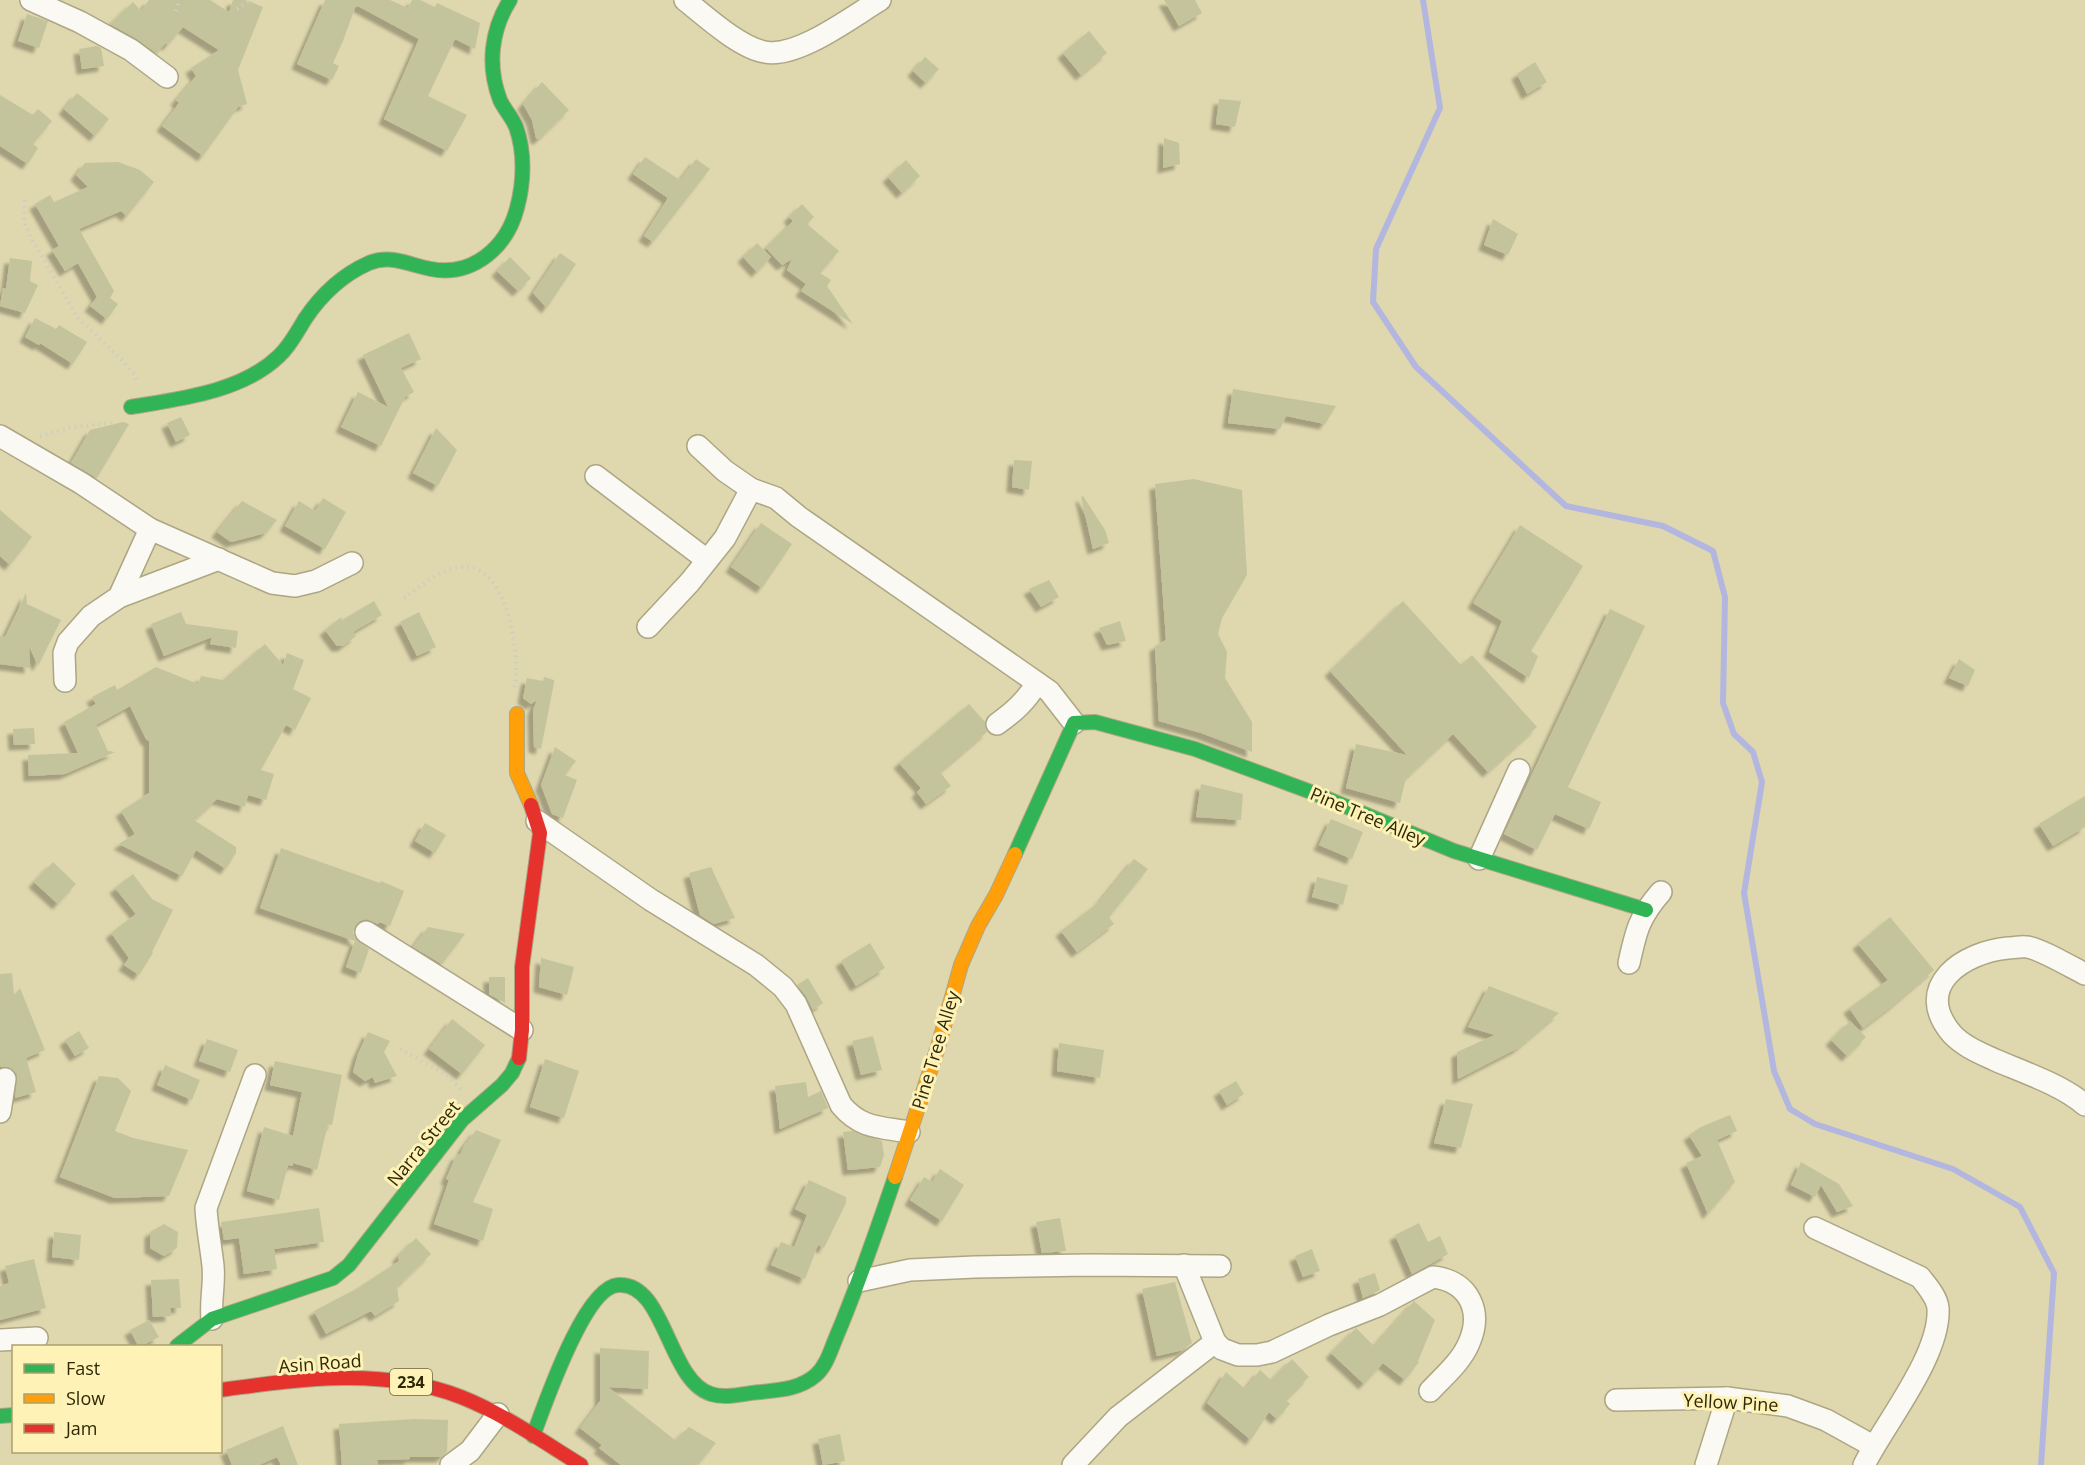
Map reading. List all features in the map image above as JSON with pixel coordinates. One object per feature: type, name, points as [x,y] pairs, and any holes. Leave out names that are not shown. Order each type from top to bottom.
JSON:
[{"type":"street","points":[[31,0],[80,22],[131,50],[167,77]]},
{"type":"street","points":[[131,406],[193,397],[267,366],[280,355],[314,307],[333,285],[354,270],[373,261],[391,257],[433,270],[452,272],[484,259],[503,242],[515,218],[523,179],[521,152],[515,125],[501,100],[493,75],[493,39],[501,12],[510,0]]},
{"type":"street","points":[[685,0],[727,33],[766,53],[802,46],[880,0]]},
{"type":"street","points":[[2,442],[81,483],[150,529],[272,583],[295,586],[316,581],[352,563]]},
{"type":"street","points":[[698,446],[725,471],[751,489],[776,498],[799,517],[1049,691],[1074,723]]},
{"type":"street","points":[[596,476],[707,560]]},
{"type":"street","points":[[648,627],[690,582],[725,538],[751,489]]},
{"type":"street","points":[[119,597],[150,529]]},
{"type":"street","points":[[65,681],[64,653],[68,642],[91,616],[119,597],[219,559]]},
{"type":"street","points":[[998,724],[1027,700],[1037,683]]},
{"type":"street","name":"Narra Street","points":[[180,1345],[212,1319],[333,1278],[349,1265],[462,1120],[512,1073],[521,1049],[522,967],[540,833],[517,774],[517,714]]},
{"type":"street","name":"Pine Tree Alley","points":[[533,1436],[552,1382],[586,1312],[609,1287],[621,1285],[633,1289],[649,1301],[660,1319],[682,1370],[693,1383],[709,1394],[728,1395],[798,1387],[813,1378],[822,1368],[860,1281],[938,1047],[961,965],[978,926],[996,895],[1074,723],[1095,722],[1195,749],[1311,792],[1419,838],[1479,859],[1646,910]]},
{"type":"street","points":[[1479,859],[1519,770]]},
{"type":"street","points":[[537,821],[651,900],[756,965],[783,987],[796,1004],[842,1105],[850,1115],[866,1125],[909,1132]]},
{"type":"street","points":[[1629,963],[1634,936],[1646,910],[1661,892]]},
{"type":"street","points":[[366,932],[522,1030]]},
{"type":"street","points":[[2085,974],[2027,946],[1992,950],[1955,966],[1943,981],[1938,992],[1938,1003],[1946,1026],[1966,1045],[2045,1082],[2085,1105]]},
{"type":"street","points":[[212,1319],[213,1268],[206,1208],[255,1075]]},
{"type":"street","points":[[0,1112],[5,1079]]},
{"type":"street","points":[[1815,1228],[1920,1277],[1930,1289],[1938,1306],[1936,1330],[1921,1367],[1864,1465]]},
{"type":"street","points":[[860,1281],[910,1270],[941,1268],[1088,1265],[1220,1266]]},
{"type":"street","points":[[1184,1265],[1215,1342],[1222,1349],[1238,1355],[1272,1352],[1329,1325],[1380,1305],[1433,1277],[1458,1285],[1469,1295],[1475,1317],[1470,1342],[1452,1369],[1430,1390]]},
{"type":"street","points":[[0,1340],[37,1338]]},
{"type":"street","points":[[1073,1465],[1118,1417],[1215,1342]]},
{"type":"street","name":"Asin Road","points":[[222,1390],[339,1377],[411,1382],[460,1396],[498,1414],[581,1465]]},
{"type":"street","points":[[1706,1465],[1727,1398]]},
{"type":"street","name":"Yellow Pine","points":[[1616,1400],[1727,1398],[1788,1406],[1826,1420],[1873,1446]]},
{"type":"street","points":[[451,1465],[470,1451],[498,1414]]},
{"type":"path","points":[[176,11],[180,0]]},
{"type":"path","points":[[242,0],[237,9],[250,0]]},
{"type":"path","points":[[2,442],[29,441],[73,427],[112,423],[131,406],[139,392],[135,375],[78,318],[30,236],[24,222],[25,200]]},
{"type":"path","points":[[404,597],[453,568],[465,567],[481,570],[497,588],[512,630],[517,667],[512,702],[517,714]]},
{"type":"path","points":[[400,1049],[447,1075],[464,1093],[462,1120]]},
{"type":"building","points":[[149,0],[210,0],[229,12],[233,0],[246,0],[263,7],[238,70],[247,104],[238,107],[203,156],[162,126],[179,103],[176,100],[196,76],[191,68],[219,50],[183,27],[168,45],[166,43],[156,53],[110,24],[133,2],[141,11]]},
{"type":"building","points":[[325,0],[390,0],[408,8],[412,0],[420,0],[435,7],[437,3],[480,23],[475,49],[455,39],[428,96],[467,115],[447,151],[384,119],[419,39],[356,5],[333,63],[339,66],[332,80],[297,64]]},
{"type":"building","points":[[1164,0],[1195,0],[1202,13],[1179,26]]},
{"type":"building","points":[[27,14],[48,21],[39,48],[18,41]]},
{"type":"building","points":[[1089,31],[1107,53],[1081,75],[1063,53]]},
{"type":"building","points":[[97,46],[101,48],[104,66],[82,69],[79,49]]},
{"type":"building","points":[[925,57],[939,69],[926,83],[913,71]]},
{"type":"building","points":[[1535,62],[1547,82],[1527,94],[1517,74]]},
{"type":"building","points":[[542,82],[569,110],[539,139],[536,138],[532,120],[523,104]]},
{"type":"building","points":[[77,93],[109,119],[95,136],[64,109]]},
{"type":"building","points":[[0,95],[33,115],[38,109],[52,121],[33,144],[38,148],[28,164],[0,146]]},
{"type":"building","points":[[1219,99],[1241,101],[1235,127],[1216,124]]},
{"type":"building","points":[[1164,138],[1179,143],[1180,164],[1163,168]]},
{"type":"building","points":[[645,157],[680,180],[696,159],[710,169],[653,242],[644,236],[668,198],[633,174]]},
{"type":"building","points":[[906,160],[920,176],[902,193],[888,177]]},
{"type":"building","points":[[118,162],[140,170],[154,182],[127,216],[121,211],[79,229],[114,291],[110,298],[118,304],[107,319],[90,306],[97,297],[78,263],[65,271],[52,250],[59,246],[35,204],[50,195],[54,202],[88,187],[76,175],[85,163]]},
{"type":"building","points":[[802,204],[814,217],[807,224],[839,251],[820,273],[831,280],[827,286],[853,324],[801,291],[806,284],[787,270],[792,259],[782,265],[766,248],[793,221],[789,217]]},
{"type":"building","points":[[1493,219],[1518,234],[1508,255],[1484,245]]},
{"type":"building","points":[[757,243],[771,257],[757,272],[743,257]]},
{"type":"building","points":[[560,253],[576,264],[547,308],[533,293]]},
{"type":"building","points":[[510,257],[531,278],[518,291],[497,271]]},
{"type":"building","points":[[10,258],[32,261],[30,281],[38,285],[25,313],[0,306],[3,288],[6,289]]},
{"type":"building","points":[[35,318],[56,329],[59,325],[87,342],[73,364],[40,343],[39,345],[25,337]]},
{"type":"building","points":[[409,333],[421,359],[401,368],[414,392],[405,397],[381,446],[341,427],[358,392],[388,407],[363,355]]},
{"type":"building","points":[[1233,389],[1336,406],[1325,424],[1286,416],[1280,429],[1228,423]]},
{"type":"building","points":[[181,417],[190,435],[176,442],[167,423]]},
{"type":"building","points":[[123,422],[129,424],[97,478],[71,463],[90,430]]},
{"type":"building","points":[[436,428],[457,450],[438,486],[413,473]]},
{"type":"building","points":[[1014,460],[1032,461],[1029,490],[1012,487]]},
{"type":"building","points":[[1194,479],[1242,490],[1247,575],[1222,618],[1218,634],[1227,652],[1225,678],[1252,722],[1252,752],[1201,733],[1159,721],[1155,646],[1166,640],[1155,484]]},
{"type":"building","points":[[1083,496],[1105,530],[1109,543],[1093,549],[1081,497]]},
{"type":"building","points":[[323,498],[346,512],[325,549],[285,526],[299,501],[315,511]]},
{"type":"building","points":[[242,501],[277,520],[266,533],[231,542],[217,532]]},
{"type":"building","points":[[0,510],[32,537],[10,565],[0,556]]},
{"type":"building","points":[[761,523],[792,544],[762,588],[731,567]]},
{"type":"building","points":[[1520,525],[1583,566],[1531,651],[1538,656],[1529,678],[1489,652],[1502,621],[1473,603]]},
{"type":"building","points":[[1049,580],[1059,597],[1041,607],[1029,589]]},
{"type":"building","points":[[26,593],[27,604],[61,620],[38,666],[29,646],[30,668],[0,664],[0,636],[5,637]]},
{"type":"building","points":[[374,601],[382,615],[353,632],[356,636],[343,646],[337,646],[325,630],[341,617],[342,620]]},
{"type":"building","points":[[1403,601],[1461,665],[1472,655],[1537,727],[1488,772],[1453,734],[1406,778],[1400,803],[1346,788],[1356,744],[1407,755],[1330,671]]},
{"type":"building","points":[[1610,609],[1645,626],[1568,787],[1601,802],[1589,829],[1555,814],[1537,850],[1504,834]]},
{"type":"building","points":[[181,612],[186,624],[238,631],[236,648],[210,644],[212,637],[164,656],[151,624]]},
{"type":"building","points":[[419,612],[436,647],[417,656],[400,622]]},
{"type":"building","points":[[1120,621],[1126,641],[1107,645],[1099,628]]},
{"type":"building","points":[[265,644],[283,665],[287,653],[304,660],[293,689],[311,698],[295,730],[286,725],[261,770],[274,774],[266,800],[248,795],[245,807],[217,799],[194,820],[236,847],[236,853],[226,869],[196,850],[182,876],[119,844],[135,834],[121,811],[149,793],[149,741],[130,706],[96,725],[108,751],[115,752],[65,774],[29,776],[28,755],[78,753],[64,722],[96,704],[92,697],[115,685],[117,690],[156,667],[198,684],[201,676],[223,680]]},
{"type":"building","points":[[1959,659],[1975,670],[1968,686],[1949,678]]},
{"type":"building","points":[[544,677],[554,680],[554,683],[541,749],[534,747],[533,710],[537,700],[531,704],[523,698],[527,678],[543,681]]},
{"type":"building","points":[[969,704],[985,722],[987,732],[940,772],[951,786],[926,804],[917,792],[921,788],[899,763]]},
{"type":"building","points":[[34,728],[35,744],[14,745],[13,729]]},
{"type":"building","points":[[555,747],[576,761],[565,775],[577,780],[563,818],[552,814],[541,785]]},
{"type":"building","points":[[1201,784],[1243,794],[1241,820],[1196,817]]},
{"type":"building","points":[[2085,796],[2085,827],[2053,846],[2039,824]]},
{"type":"building","points":[[1331,819],[1363,832],[1352,859],[1319,845]]},
{"type":"building","points":[[425,823],[446,835],[435,853],[415,841]]},
{"type":"building","points":[[281,848],[380,883],[381,881],[404,891],[390,926],[366,919],[355,926],[353,932],[355,938],[369,949],[361,973],[346,967],[355,941],[260,908]]},
{"type":"building","points":[[1134,859],[1148,869],[1109,917],[1114,924],[1077,952],[1061,931],[1099,902]]},
{"type":"building","points":[[53,862],[76,884],[58,904],[34,882]]},
{"type":"building","points":[[711,867],[735,918],[714,924],[700,915],[689,873]]},
{"type":"building","points":[[133,874],[152,899],[173,910],[153,953],[139,975],[124,965],[129,958],[111,933],[136,914],[115,888]]},
{"type":"building","points":[[1317,877],[1348,885],[1343,905],[1312,897]]},
{"type":"building","points":[[1890,917],[1934,970],[1863,1028],[1849,1008],[1888,980],[1858,944]]},
{"type":"building","points":[[428,927],[465,934],[442,964],[413,947]]},
{"type":"building","points":[[870,943],[885,968],[856,986],[841,961]]},
{"type":"building","points":[[541,958],[574,967],[567,995],[539,987]]},
{"type":"building","points":[[12,973],[14,995],[20,988],[45,1050],[26,1058],[36,1092],[15,1098],[17,1074],[7,1067],[0,1067],[0,974]]},
{"type":"building","points":[[489,977],[505,977],[505,1003],[489,994]]},
{"type":"building","points":[[808,978],[823,1003],[813,1010],[797,985]]},
{"type":"building","points":[[1489,986],[1559,1013],[1518,1048],[1458,1079],[1457,1052],[1495,1035],[1468,1027]]},
{"type":"building","points":[[452,1019],[485,1045],[462,1074],[429,1049]]},
{"type":"building","points":[[1850,1021],[1866,1037],[1847,1056],[1831,1040]]},
{"type":"building","points":[[79,1031],[89,1048],[75,1056],[65,1040]]},
{"type":"building","points":[[368,1032],[390,1041],[384,1052],[397,1076],[375,1083],[373,1077],[365,1081],[353,1072]]},
{"type":"building","points":[[873,1036],[882,1070],[861,1075],[852,1041]]},
{"type":"building","points":[[207,1039],[238,1050],[230,1072],[199,1061]]},
{"type":"building","points":[[1059,1043],[1104,1050],[1100,1078],[1057,1071]]},
{"type":"building","points":[[545,1059],[579,1071],[564,1118],[530,1107]]},
{"type":"building","points":[[275,1061],[342,1075],[332,1125],[328,1124],[317,1170],[293,1163],[293,1166],[288,1165],[279,1200],[247,1191],[264,1127],[293,1136],[302,1092],[270,1085]]},
{"type":"building","points":[[165,1065],[200,1080],[192,1100],[157,1085]]},
{"type":"building","points":[[99,1076],[118,1078],[131,1091],[115,1131],[133,1138],[188,1150],[169,1196],[115,1198],[60,1177]]},
{"type":"building","points":[[1236,1081],[1244,1094],[1227,1105],[1219,1091]]},
{"type":"building","points":[[806,1082],[808,1097],[821,1091],[828,1108],[780,1129],[775,1086]]},
{"type":"building","points":[[1446,1099],[1473,1104],[1461,1148],[1434,1143]]},
{"type":"building","points":[[1730,1115],[1737,1131],[1717,1140],[1735,1182],[1708,1214],[1686,1163],[1702,1156],[1689,1135],[1701,1127]]},
{"type":"building","points":[[476,1130],[501,1140],[473,1202],[493,1209],[483,1241],[434,1224],[449,1180],[446,1179],[456,1156],[460,1155]]},
{"type":"building","points":[[853,1131],[882,1141],[884,1155],[880,1167],[848,1170],[843,1132]]},
{"type":"building","points":[[1801,1162],[1839,1184],[1853,1206],[1837,1212],[1821,1185],[1815,1197],[1791,1185]]},
{"type":"building","points":[[940,1169],[964,1185],[942,1221],[910,1200],[924,1177],[932,1182]]},
{"type":"building","points":[[809,1180],[846,1197],[846,1203],[824,1248],[818,1245],[805,1279],[771,1265],[781,1242],[794,1247],[807,1215],[795,1209]]},
{"type":"building","points":[[319,1208],[324,1242],[274,1249],[277,1269],[244,1274],[239,1238],[224,1240],[221,1222]]},
{"type":"building","points":[[1060,1218],[1066,1251],[1042,1253],[1036,1222]]},
{"type":"building","points":[[1419,1223],[1428,1242],[1440,1236],[1448,1254],[1412,1274],[1395,1235]]},
{"type":"building","points":[[164,1224],[178,1232],[177,1248],[164,1256],[150,1248],[150,1232]]},
{"type":"building","points":[[54,1232],[81,1235],[79,1260],[52,1257]]},
{"type":"building","points":[[416,1238],[431,1254],[397,1287],[399,1301],[375,1316],[371,1311],[326,1334],[314,1311],[356,1289],[399,1261],[398,1256]]},
{"type":"building","points":[[1312,1249],[1320,1271],[1303,1277],[1295,1256]]},
{"type":"building","points":[[34,1259],[46,1308],[0,1320],[0,1286],[9,1283],[5,1266]]},
{"type":"building","points":[[1375,1273],[1380,1290],[1363,1298],[1358,1279]]},
{"type":"building","points":[[179,1279],[181,1308],[170,1308],[171,1316],[153,1317],[151,1280]]},
{"type":"building","points":[[1175,1282],[1192,1343],[1183,1350],[1157,1356],[1142,1289]]},
{"type":"building","points":[[1414,1301],[1435,1320],[1419,1362],[1405,1380],[1383,1363],[1364,1384],[1331,1353],[1356,1328],[1374,1346]]},
{"type":"building","points":[[149,1320],[159,1337],[138,1345],[130,1330]]},
{"type":"building","points":[[600,1348],[649,1351],[648,1389],[608,1387],[675,1440],[689,1427],[716,1443],[698,1465],[621,1465],[599,1448],[602,1445],[580,1428],[600,1401]]},
{"type":"building","points":[[1292,1359],[1309,1377],[1286,1400],[1290,1404],[1277,1419],[1269,1412],[1251,1440],[1207,1403],[1226,1372],[1245,1389],[1260,1370],[1271,1380]]},
{"type":"building","points":[[414,1419],[448,1420],[447,1452],[441,1457],[377,1460],[378,1465],[342,1465],[339,1424]]},
{"type":"building","points":[[283,1426],[298,1465],[281,1465],[277,1457],[259,1465],[232,1465],[226,1450]]},
{"type":"building","points":[[840,1434],[845,1461],[823,1465],[818,1439]]},
{"type":"waterway","points":[[1423,0],[1440,108],[1376,249],[1373,302],[1416,367],[1566,506],[1663,526],[1713,551],[1725,597],[1723,703],[1734,734],[1753,752],[1762,782],[1744,893],[1774,1071],[1790,1109],[1815,1124],[1953,1169],[2020,1207],[2054,1273],[2041,1465]]},
{"type":"traffic: fast","points":[[131,407],[209,392],[229,386],[264,368],[287,348],[311,310],[325,294],[350,273],[369,263],[392,260],[446,270],[474,263],[496,247],[512,222],[522,178],[519,137],[514,123],[500,100],[492,61],[495,36],[510,0]]},
{"type":"traffic: fast","points":[[1015,854],[1074,723],[1095,722],[1195,749],[1311,792],[1454,851],[1646,910]]},
{"type":"traffic: fast","points":[[178,1345],[212,1319],[333,1278],[349,1265],[462,1120],[502,1085],[512,1073],[519,1058]]},
{"type":"traffic: fast","points":[[533,1436],[556,1376],[579,1326],[592,1305],[605,1291],[618,1285],[634,1288],[646,1299],[657,1314],[685,1371],[697,1385],[711,1394],[729,1396],[782,1389],[810,1380],[820,1371],[831,1351],[895,1177]]},
{"type":"traffic: fast","points":[[0,1416],[12,1415]]},
{"type":"traffic: slow","points":[[517,714],[517,773],[531,805]]},
{"type":"traffic: slow","points":[[895,1177],[938,1047],[961,965],[1015,854]]},
{"type":"traffic: jam","points":[[519,1058],[522,1030],[522,967],[540,833],[531,805]]},
{"type":"traffic: jam","points":[[222,1390],[311,1379],[342,1378],[402,1382],[432,1388],[461,1397],[492,1411],[581,1465]]}]
